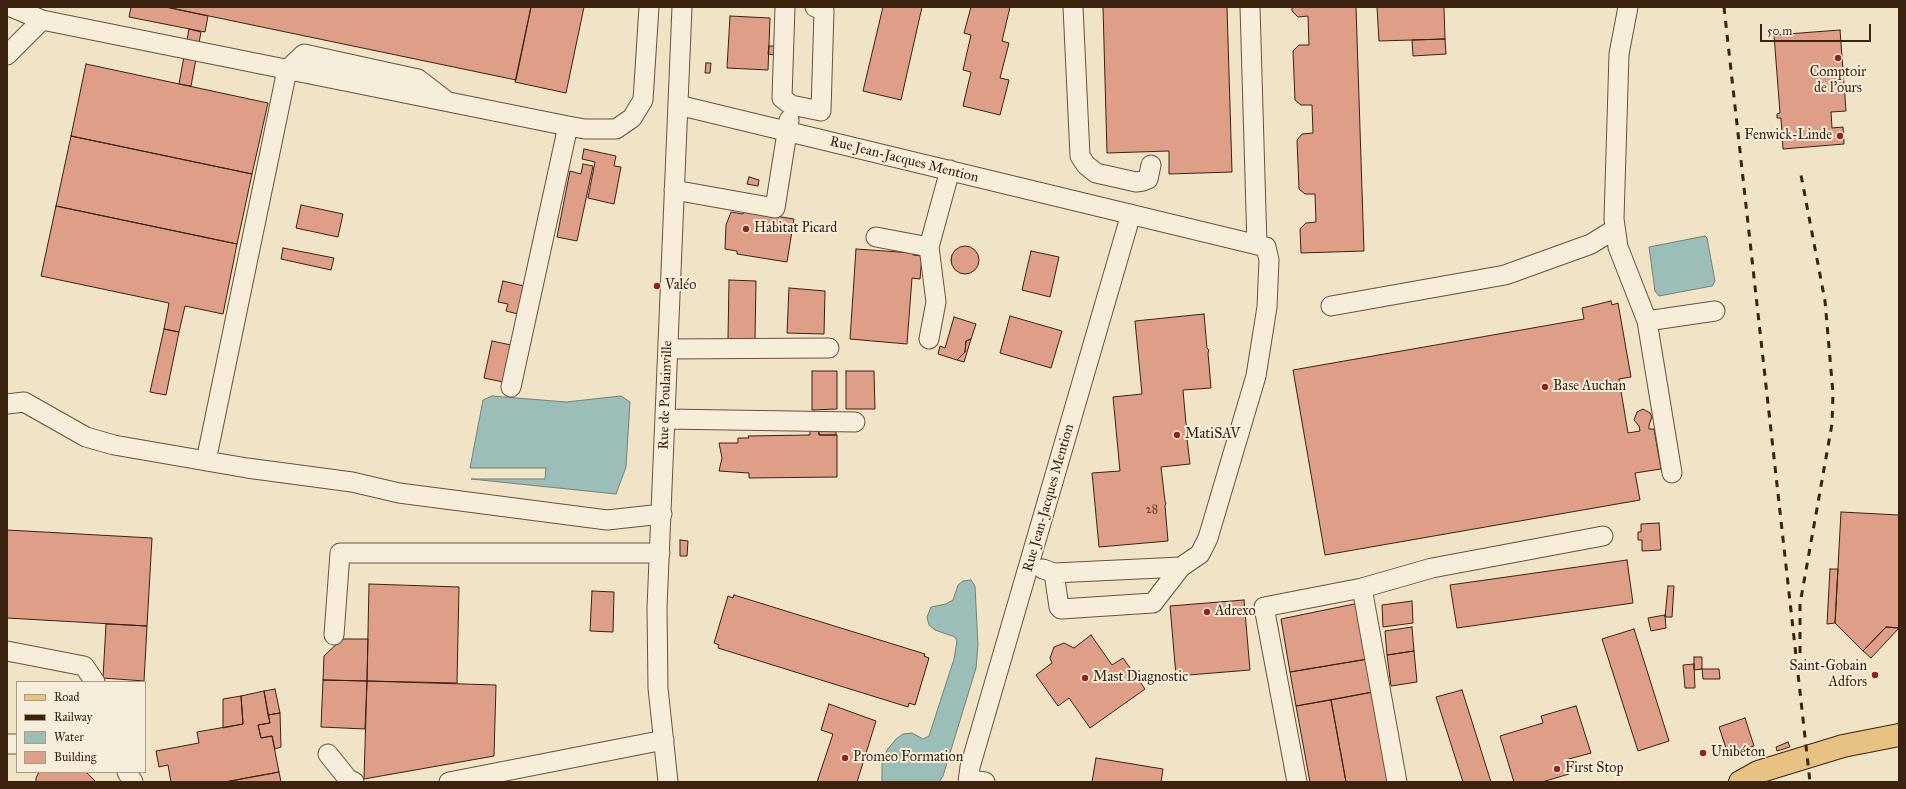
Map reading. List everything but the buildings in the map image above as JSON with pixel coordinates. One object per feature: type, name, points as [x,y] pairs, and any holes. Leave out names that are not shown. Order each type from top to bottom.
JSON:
[{"type":"main road","points":[[1740,782],[1758,772],[1843,746],[1899,736]]},
{"type":"main road","points":[[1776,782],[1843,761],[1899,736]]},
{"type":"street","points":[[11,7],[42,20],[585,129],[616,129],[632,118],[642,100],[649,7]]},
{"type":"street","name":"Rue de Poulainville","points":[[668,782],[658,688],[658,608],[682,7]]},
{"type":"street","points":[[786,7],[782,98],[791,104],[821,111],[824,11],[814,7]]},
{"type":"street","points":[[1072,7],[1080,156],[1086,165],[1096,173],[1136,182],[1148,179],[1151,165]]},
{"type":"street","points":[[1054,573],[1059,607],[1061,609],[1153,603],[1181,567],[1200,554],[1208,538],[1256,376],[1267,308],[1270,260],[1261,246],[1250,7]]},
{"type":"street","points":[[1628,7],[1618,54],[1615,229],[1618,247],[1647,321],[1672,473]]},
{"type":"street","points":[[7,55],[42,20]]},
{"type":"street","points":[[206,461],[287,70]]},
{"type":"street","points":[[674,190],[775,208],[791,104]]},
{"type":"street","name":"Rue Jean-Jacques Mention","points":[[678,105],[1261,246]]},
{"type":"street","points":[[511,387],[568,126]]},
{"type":"street","points":[[929,339],[936,302],[929,247],[950,170]]},
{"type":"street","name":"Rue Jean-Jacques Mention","points":[[974,781],[970,767],[1030,564],[1130,214]]},
{"type":"street","points":[[1331,306],[1504,275],[1591,244],[1615,229]]},
{"type":"street","points":[[876,237],[929,247]]},
{"type":"street","points":[[1647,321],[1715,311]]},
{"type":"street","points":[[668,349],[829,348]]},
{"type":"street","points":[[7,404],[24,402],[86,437],[114,445],[206,461],[352,482],[399,493],[607,520],[662,514]]},
{"type":"street","points":[[665,419],[855,422]]},
{"type":"street","points":[[1297,782],[1264,607],[1362,588],[1432,568],[1603,536]]},
{"type":"street","points":[[334,634],[340,553],[660,553]]},
{"type":"street","points":[[1030,564],[1054,573],[1181,567]]},
{"type":"street","points":[[1362,588],[1397,782]]},
{"type":"street","points":[[7,651],[84,666],[94,681]]},
{"type":"street","points":[[449,782],[664,740]]},
{"type":"street","points":[[328,754],[348,779],[354,782]]},
{"type":"street","points":[[128,773],[133,782]]},
{"type":"water","points":[[1705,236],[1707,238],[1715,281],[1712,286],[1659,296],[1655,291],[1649,247]]},
{"type":"water","points":[[492,396],[566,402],[621,396],[630,402],[626,467],[616,494],[471,479],[545,479],[546,468],[470,468],[483,400]]},
{"type":"water","points":[[971,580],[975,586],[978,645],[976,668],[943,776],[939,782],[882,782],[882,763],[887,750],[896,739],[903,734],[912,733],[923,739],[929,736],[954,659],[957,641],[955,637],[935,630],[929,625],[927,617],[931,607],[946,604],[953,600],[958,585],[963,581]]},
{"type":"railway","points":[[1724,7],[1810,782]]},
{"type":"railway","points":[[1800,653],[1800,604],[1832,424],[1833,393],[1825,301],[1801,175]]},
{"type":"place","name":"Comptoir de l'ours","points":[[1838,58]]},
{"type":"place","name":"Fenwick-Linde","points":[[1840,136]]},
{"type":"place","name":"Habitat Picard","points":[[746,229]]},
{"type":"place","name":"Valéo","points":[[657,286]]},
{"type":"place","name":"Base Auchan","points":[[1545,387]]},
{"type":"place","name":"MatiSAV","points":[[1177,435]]},
{"type":"place","name":"Adrexo","points":[[1207,612]]},
{"type":"place","name":"Saint-Gobain Adfors","points":[[1875,675]]},
{"type":"place","name":"Mast Diagnostic","points":[[1085,678]]},
{"type":"place","name":"Unibéton","points":[[1703,753]]},
{"type":"place","name":"Promeo Formation","points":[[845,758]]},
{"type":"place","name":"First Stop","points":[[1557,769]]}]
